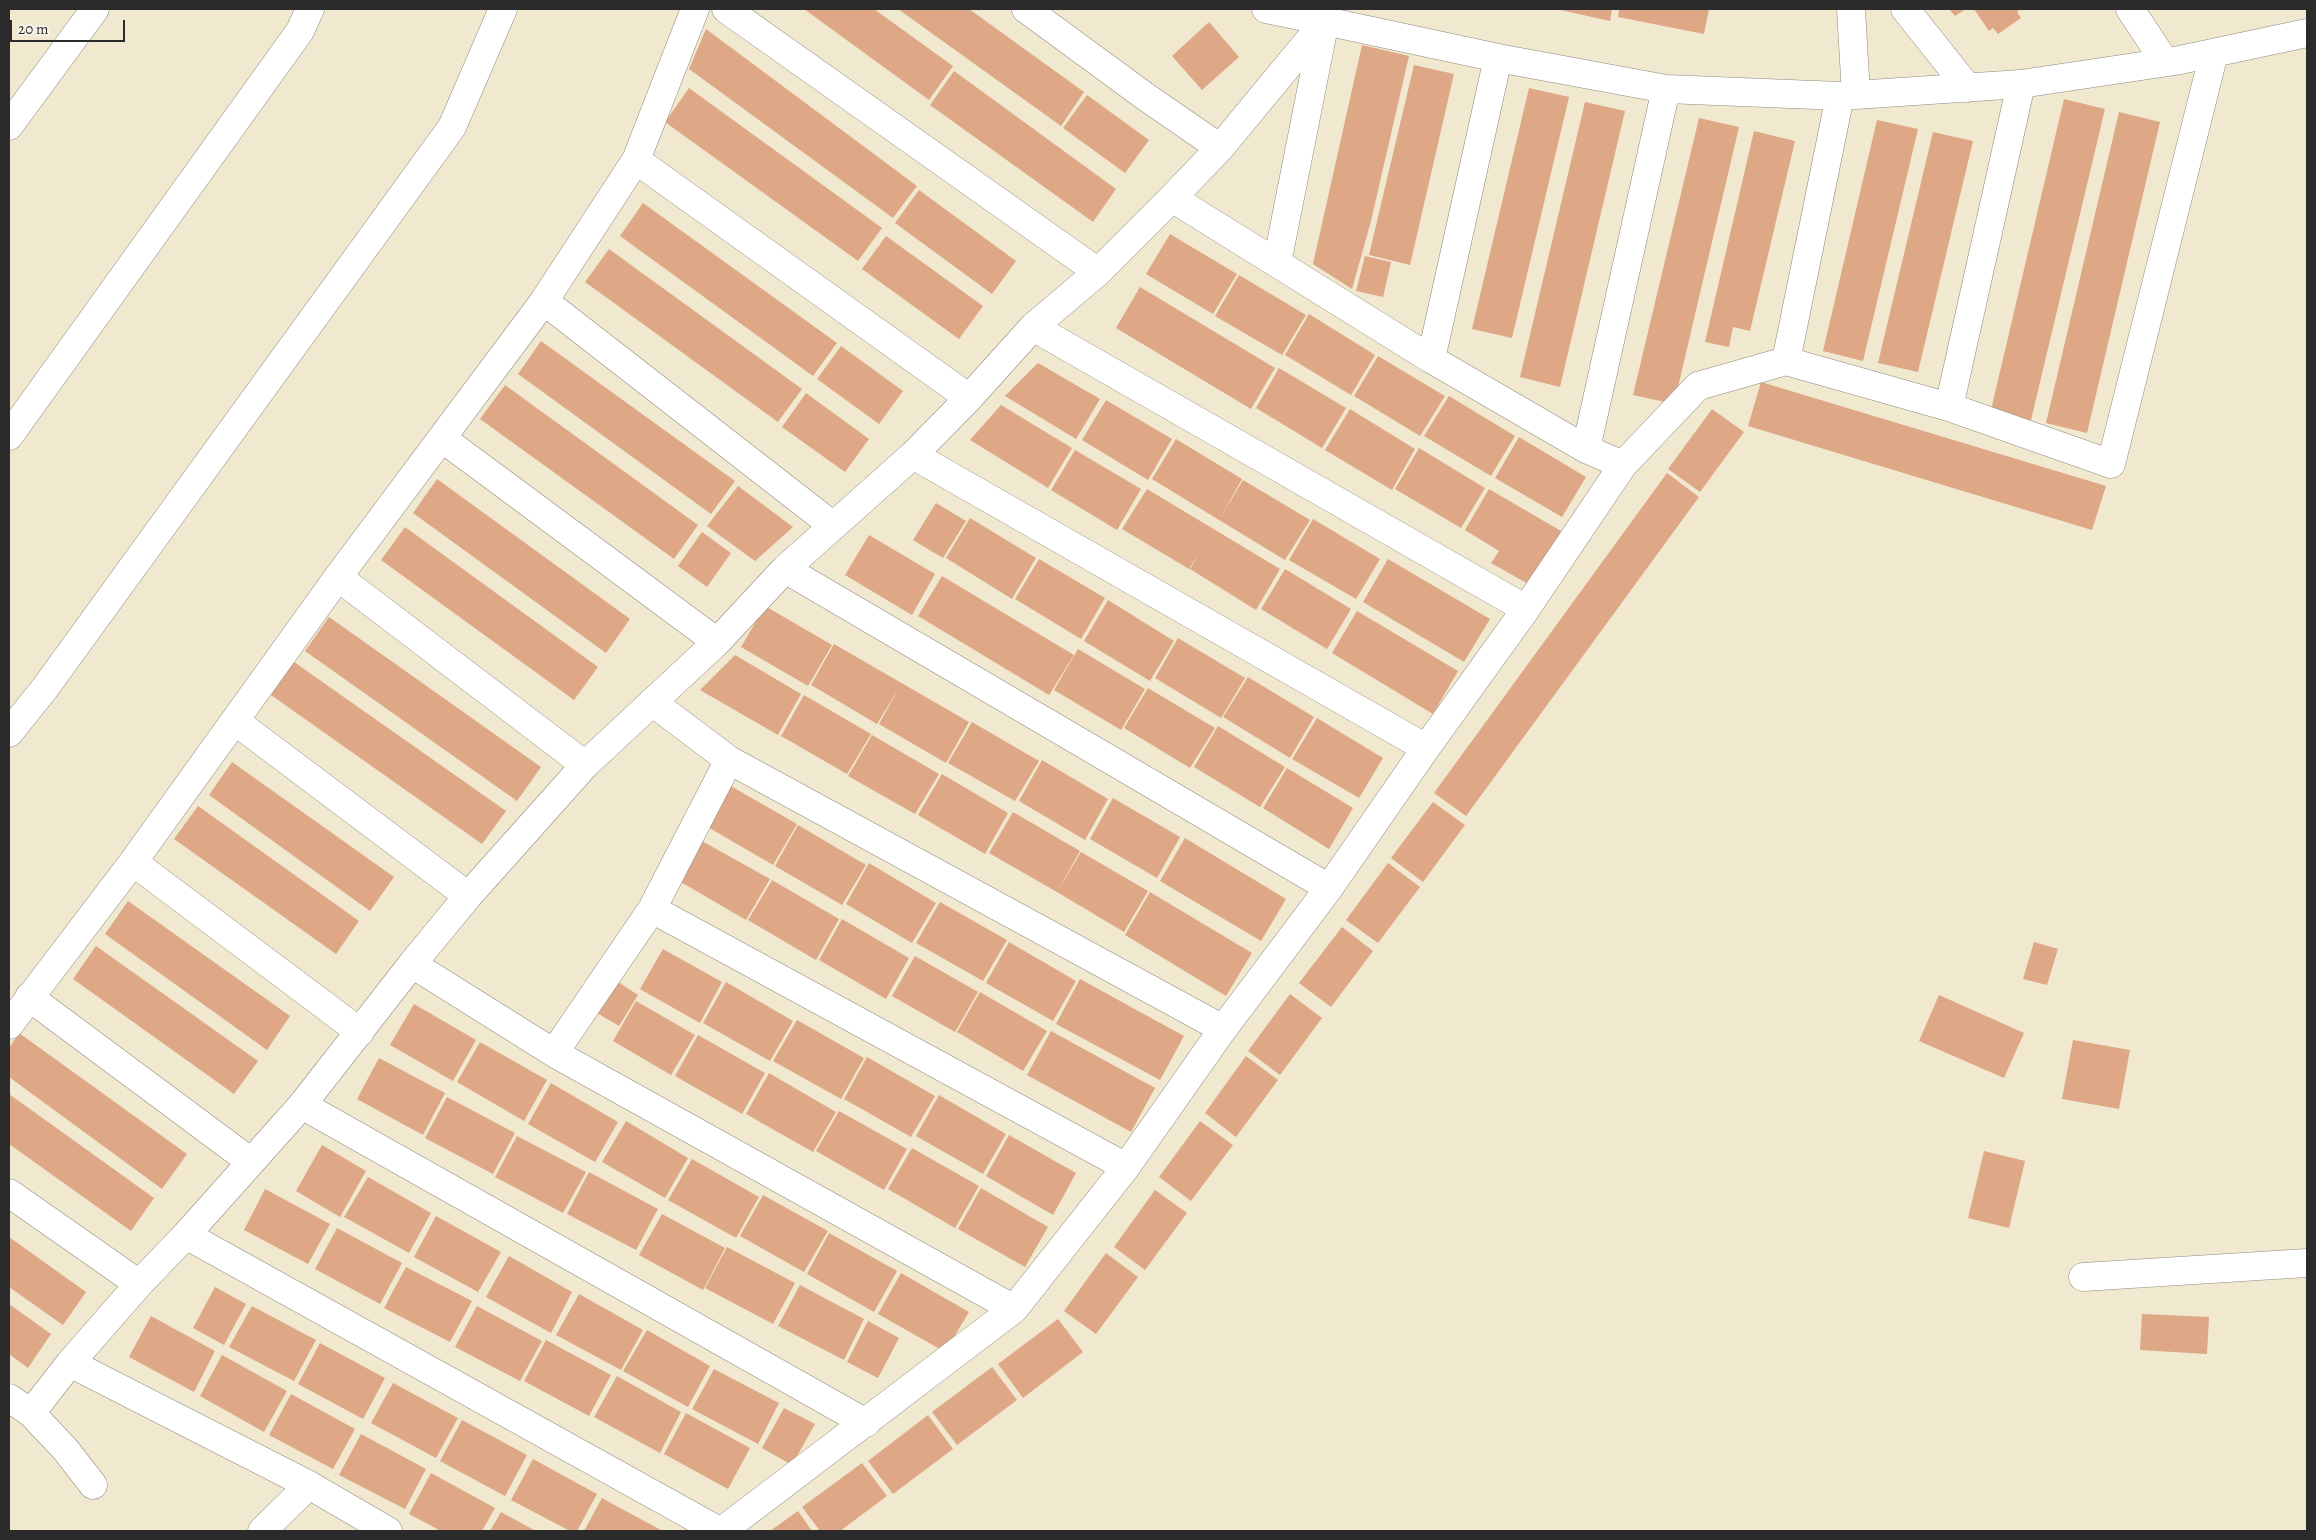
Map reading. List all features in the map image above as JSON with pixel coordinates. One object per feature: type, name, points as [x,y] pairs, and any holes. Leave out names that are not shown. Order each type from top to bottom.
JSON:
[{"type":"street","points":[[9,126],[95,9]]},
{"type":"street","points":[[9,436],[300,31],[310,9]]},
{"type":"street","points":[[9,733],[50,680],[452,127],[503,9]]},
{"type":"street","points":[[9,1025],[133,862],[338,577],[443,439],[544,301],[636,160],[695,9]]},
{"type":"street","points":[[726,9],[1098,272]]},
{"type":"street","points":[[1026,9],[1146,97],[1220,148]]},
{"type":"street","points":[[1266,9],[1498,58],[1666,89],[1848,95],[2021,84],[2165,62],[2307,32]]},
{"type":"street","points":[[1786,361],[1848,95],[1851,9]]},
{"type":"street","points":[[1905,9],[1968,88]]},
{"type":"street","points":[[2130,9],[2165,62]]},
{"type":"street","points":[[31,1413],[70,1362],[302,1105],[412,964],[468,896],[585,765],[717,642],[784,568],[913,456],[1033,327],[1098,272],[1172,198],[1220,148],[1325,21]]},
{"type":"street","points":[[1277,263],[1325,21]]},
{"type":"street","points":[[186,1235],[721,1531],[1014,1310],[1126,1167],[1223,1029],[1329,888],[1426,748],[1526,610],[1623,465],[1698,386],[1786,361],[1950,407],[2112,464],[2214,53]]},
{"type":"street","points":[[1431,359],[1498,58]]},
{"type":"street","points":[[1950,407],[2021,84]]},
{"type":"street","points":[[1586,448],[1666,89]]},
{"type":"street","points":[[636,160],[969,398]]},
{"type":"street","points":[[1172,198],[1431,359],[1586,448],[1623,465]]},
{"type":"street","points":[[544,301],[832,525]]},
{"type":"street","points":[[1033,327],[1526,610]]},
{"type":"street","points":[[443,439],[717,642]]},
{"type":"street","points":[[913,456],[1426,748]]},
{"type":"street","points":[[784,568],[1329,888]]},
{"type":"street","points":[[338,577],[585,765]]},
{"type":"street","points":[[652,702],[729,760],[1223,1029]]},
{"type":"street","points":[[236,721],[468,896]]},
{"type":"street","points":[[554,1054],[652,909],[729,760]]},
{"type":"street","points":[[133,862],[360,1032]]},
{"type":"street","points":[[652,909],[1126,1167]]},
{"type":"street","points":[[412,964],[554,1054],[1014,1310]]},
{"type":"street","points":[[29,997],[251,1162]]},
{"type":"street","points":[[302,1105],[866,1423]]},
{"type":"street","points":[[9,1193],[139,1284]]},
{"type":"street","points":[[2083,1277],[2307,1263]]},
{"type":"street","points":[[70,1362],[309,1485],[388,1531]]},
{"type":"street","points":[[9,1398],[31,1413],[65,1449],[92,1485]]},
{"type":"street","points":[[262,1531],[309,1485]]},
{"type":"building","points":[[804,9],[874,9],[953,66],[929,100]]},
{"type":"building","points":[[898,9],[969,9],[1084,92],[1061,126]]},
{"type":"building","points":[[1556,9],[1612,9],[1610,21]]},
{"type":"building","points":[[1619,9],[1709,9],[1704,34],[1618,17]]},
{"type":"building","points":[[1949,9],[1966,9],[1955,16]]},
{"type":"building","points":[[1974,9],[2021,9],[2017,12],[2021,18],[1998,34],[1993,28],[1989,31]]},
{"type":"building","points":[[1209,22],[1239,57],[1202,90],[1172,56]]},
{"type":"building","points":[[706,29],[917,186],[893,218],[689,69]]},
{"type":"building","points":[[1362,45],[1409,56],[1371,221],[1352,289],[1313,264]]},
{"type":"building","points":[[1414,65],[1454,74],[1410,265],[1369,255]]},
{"type":"building","points":[[954,71],[1116,189],[1093,222],[930,105]]},
{"type":"building","points":[[689,88],[882,228],[858,261],[665,122]]},
{"type":"building","points":[[1529,88],[1569,97],[1512,338],[1472,329]]},
{"type":"building","points":[[1087,95],[1149,140],[1125,173],[1063,128]]},
{"type":"building","points":[[2064,99],[2105,109],[2031,420],[1991,410]]},
{"type":"building","points":[[1585,102],[1625,111],[1560,387],[1520,377]]},
{"type":"building","points":[[2119,112],[2160,122],[2087,433],[2046,423]]},
{"type":"building","points":[[1699,118],[1739,127],[1674,404],[1633,395]]},
{"type":"building","points":[[1877,120],[1918,129],[1863,361],[1823,351]]},
{"type":"building","points":[[1754,131],[1795,141],[1750,331],[1733,327],[1729,347],[1705,342]]},
{"type":"building","points":[[1933,132],[1973,141],[1918,372],[1878,363]]},
{"type":"building","points":[[919,190],[1016,261],[992,294],[895,223]]},
{"type":"building","points":[[643,203],[837,343],[813,376],[620,236]]},
{"type":"building","points":[[1170,234],[1237,274],[1213,314],[1146,274]]},
{"type":"building","points":[[886,236],[983,306],[959,339],[862,269]]},
{"type":"building","points":[[609,249],[802,389],[778,422],[585,282]]},
{"type":"building","points":[[1365,256],[1391,262],[1383,297],[1356,291]]},
{"type":"building","points":[[1239,275],[1306,315],[1282,355],[1215,316]]},
{"type":"building","points":[[1140,287],[1275,368],[1251,409],[1116,328]]},
{"type":"building","points":[[1309,314],[1375,355],[1351,395],[1285,355]]},
{"type":"building","points":[[541,341],[735,481],[711,514],[518,374]]},
{"type":"building","points":[[841,346],[903,391],[879,424],[817,379]]},
{"type":"building","points":[[1378,356],[1445,396],[1420,436],[1354,396]]},
{"type":"building","points":[[1038,363],[1100,399],[1076,439],[1005,396]]},
{"type":"building","points":[[1279,368],[1346,408],[1322,448],[1256,408]]},
{"type":"building","points":[[1761,382],[2106,486],[2092,530],[1748,426]]},
{"type":"building","points":[[505,385],[698,525],[674,559],[480,419]]},
{"type":"building","points":[[806,393],[869,439],[845,472],[782,427]]},
{"type":"building","points":[[1449,396],[1515,436],[1491,476],[1424,436]]},
{"type":"building","points":[[1106,400],[1172,439],[1148,480],[1082,440]]},
{"type":"building","points":[[1001,405],[1072,448],[1048,488],[970,440]]},
{"type":"building","points":[[1350,409],[1415,449],[1392,490],[1325,450]]},
{"type":"building","points":[[1712,409],[1744,432],[1700,492],[1668,469]]},
{"type":"building","points":[[1519,437],[1586,477],[1562,517],[1495,478]]},
{"type":"building","points":[[1176,439],[1242,479],[1219,520],[1152,479]]},
{"type":"building","points":[[1419,448],[1485,488],[1461,528],[1395,489]]},
{"type":"building","points":[[1075,450],[1141,489],[1117,530],[1051,490]]},
{"type":"building","points":[[1667,473],[1699,497],[1466,816],[1434,793]]},
{"type":"building","points":[[437,479],[630,619],[606,653],[413,513]]},
{"type":"building","points":[[1243,480],[1310,520],[1285,560],[1219,520]]},
{"type":"building","points":[[738,486],[793,527],[755,561],[707,526]]},
{"type":"building","points":[[1147,489],[1280,569],[1256,610],[1190,569],[1199,554],[1189,569],[1122,529]]},
{"type":"building","points":[[1489,489],[1561,531],[1530,585],[1491,563],[1499,551],[1465,530]]},
{"type":"building","points":[[936,503],[966,521],[943,558],[913,540]]},
{"type":"building","points":[[970,518],[1036,558],[1012,599],[946,558]]},
{"type":"building","points":[[1313,519],[1380,559],[1356,599],[1289,560]]},
{"type":"building","points":[[405,527],[598,667],[574,700],[381,560]]},
{"type":"building","points":[[702,532],[731,553],[707,587],[678,566]]},
{"type":"building","points":[[869,535],[935,574],[912,615],[845,575]]},
{"type":"building","points":[[1039,559],[1105,598],[1081,639],[1015,599]]},
{"type":"building","points":[[1388,559],[1490,619],[1464,662],[1363,602]]},
{"type":"building","points":[[1285,569],[1351,609],[1327,649],[1261,609]]},
{"type":"building","points":[[942,576],[1074,655],[1049,695],[918,616]]},
{"type":"building","points":[[1108,600],[1174,641],[1150,681],[1084,641]]},
{"type":"building","points":[[765,606],[832,645],[808,686],[741,647]]},
{"type":"building","points":[[1357,611],[1458,671],[1433,714],[1332,653]]},
{"type":"building","points":[[329,617],[541,767],[517,801],[305,651]]},
{"type":"building","points":[[1178,638],[1245,678],[1221,718],[1155,678]]},
{"type":"building","points":[[834,644],[969,722],[946,763],[879,724],[899,688],[877,724],[811,685]]},
{"type":"building","points":[[1078,649],[1145,689],[1121,730],[1054,690]]},
{"type":"building","points":[[735,655],[801,694],[778,735],[700,690]]},
{"type":"building","points":[[294,662],[506,811],[482,844],[271,695]]},
{"type":"building","points":[[1248,677],[1314,717],[1290,758],[1223,717]]},
{"type":"building","points":[[1148,688],[1215,728],[1190,768],[1124,728]]},
{"type":"building","points":[[804,695],[871,734],[847,774],[781,736]]},
{"type":"building","points":[[1317,718],[1383,758],[1359,798],[1292,759]]},
{"type":"building","points":[[972,722],[1039,761],[1015,801],[948,763]]},
{"type":"building","points":[[1218,726],[1285,767],[1260,807],[1194,767]]},
{"type":"building","points":[[872,735],[939,774],[915,814],[848,776]]},
{"type":"building","points":[[1042,760],[1108,799],[1085,840],[1019,801]]},
{"type":"building","points":[[232,762],[394,877],[370,911],[209,795]]},
{"type":"building","points":[[1287,768],[1353,808],[1329,849],[1263,808]]},
{"type":"building","points":[[942,774],[1008,813],[985,854],[918,815]]},
{"type":"building","points":[[729,785],[797,824],[773,865],[706,826]]},
{"type":"building","points":[[1113,798],[1180,837],[1157,878],[1090,839]]},
{"type":"building","points":[[1433,802],[1465,825],[1423,882],[1391,858]]},
{"type":"building","points":[[198,806],[359,921],[336,954],[174,839]]},
{"type":"building","points":[[1013,812],[1080,851],[1057,892],[989,853]]},
{"type":"building","points":[[798,825],[866,865],[842,905],[775,866]]},
{"type":"building","points":[[1185,838],[1286,899],[1261,941],[1160,881]]},
{"type":"building","points":[[702,841],[770,879],[746,920],[679,881]]},
{"type":"building","points":[[1081,852],[1148,891],[1124,932],[1057,892]]},
{"type":"building","points":[[869,863],[936,903],[912,943],[846,904]]},
{"type":"building","points":[[1388,863],[1420,887],[1378,943],[1346,920]]},
{"type":"building","points":[[772,880],[839,919],[816,960],[748,920]]},
{"type":"building","points":[[1150,892],[1252,953],[1226,996],[1125,935]]},
{"type":"building","points":[[128,901],[290,1016],[267,1050],[105,934]]},
{"type":"building","points":[[940,902],[1007,940],[983,981],[916,943]]},
{"type":"building","points":[[842,919],[909,958],[886,999],[819,960]]},
{"type":"building","points":[[1342,927],[1373,951],[1331,1007],[1299,983]]},
{"type":"building","points":[[1009,942],[1076,981],[1053,1021],[986,983]]},
{"type":"building","points":[[2034,942],[2058,949],[2047,985],[2023,979]]},
{"type":"building","points":[[96,946],[258,1061],[234,1094],[73,979]]},
{"type":"building","points":[[663,949],[722,982],[700,1023],[640,989]]},
{"type":"building","points":[[915,956],[978,992],[955,1032],[892,996]]},
{"type":"building","points":[[612,978],[638,995],[619,1026],[592,1010]]},
{"type":"building","points":[[1080,979],[1184,1036],[1160,1080],[1056,1024]]},
{"type":"building","points":[[726,982],[793,1021],[770,1061],[703,1023]]},
{"type":"building","points":[[980,992],[1047,1031],[1023,1071],[957,1032]]},
{"type":"building","points":[[1290,994],[1322,1018],[1280,1075],[1248,1051]]},
{"type":"building","points":[[1939,995],[2024,1033],[2004,1078],[1919,1041]]},
{"type":"building","points":[[636,1001],[695,1035],[671,1075],[613,1041]]},
{"type":"building","points":[[414,1004],[476,1040],[453,1081],[390,1045]]},
{"type":"building","points":[[797,1020],[864,1058],[841,1099],[773,1061]]},
{"type":"building","points":[[1051,1031],[1155,1088],[1131,1132],[1027,1075]]},
{"type":"building","points":[[19,1033],[187,1154],[162,1189],[9,1077],[9,1048]]},
{"type":"building","points":[[698,1035],[765,1073],[742,1114],[675,1076]]},
{"type":"building","points":[[2073,1040],[2130,1050],[2119,1109],[2062,1099]]},
{"type":"building","points":[[480,1042],[547,1080],[524,1121],[457,1082]]},
{"type":"building","points":[[1246,1056],[1278,1080],[1236,1137],[1205,1113]]},
{"type":"building","points":[[867,1057],[935,1096],[911,1137],[844,1099]]},
{"type":"building","points":[[379,1058],[445,1093],[423,1135],[357,1099]]},
{"type":"building","points":[[769,1073],[836,1112],[813,1152],[746,1114]]},
{"type":"building","points":[[551,1083],[618,1122],[595,1162],[528,1124]]},
{"type":"building","points":[[9,1094],[154,1198],[131,1231],[9,1144]]},
{"type":"building","points":[[939,1095],[1006,1134],[983,1174],[916,1136]]},
{"type":"building","points":[[447,1097],[515,1133],[493,1174],[425,1138]]},
{"type":"building","points":[[839,1111],[907,1149],[884,1190],[816,1151]]},
{"type":"building","points":[[626,1121],[688,1158],[665,1198],[602,1162]]},
{"type":"building","points":[[1200,1121],[1233,1145],[1191,1201],[1159,1177]]},
{"type":"building","points":[[1009,1135],[1076,1173],[1053,1215],[986,1176]]},
{"type":"building","points":[[517,1136],[586,1172],[563,1213],[495,1177]]},
{"type":"building","points":[[322,1145],[366,1171],[340,1217],[296,1191]]},
{"type":"building","points":[[912,1148],[979,1186],[955,1228],[888,1189]]},
{"type":"building","points":[[1984,1151],[2025,1161],[2009,1228],[1968,1218]]},
{"type":"building","points":[[692,1159],[759,1197],[736,1238],[668,1200]]},
{"type":"building","points":[[589,1172],[658,1209],[636,1250],[567,1214]]},
{"type":"building","points":[[368,1177],[431,1213],[409,1253],[344,1217]]},
{"type":"building","points":[[981,1188],[1048,1227],[1025,1267],[958,1229]]},
{"type":"building","points":[[265,1189],[330,1224],[308,1264],[244,1230]]},
{"type":"building","points":[[1155,1190],[1187,1213],[1145,1270],[1114,1247]]},
{"type":"building","points":[[763,1195],[828,1231],[804,1272],[740,1236]]},
{"type":"building","points":[[662,1214],[725,1248],[703,1290],[639,1255]]},
{"type":"building","points":[[436,1216],[501,1252],[478,1292],[414,1257]]},
{"type":"building","points":[[337,1228],[402,1263],[380,1304],[315,1269]]},
{"type":"building","points":[[829,1233],[897,1271],[874,1312],[807,1274]]},
{"type":"building","points":[[9,1237],[86,1292],[63,1325],[9,1287]]},
{"type":"building","points":[[727,1247],[795,1283],[773,1324],[705,1288]]},
{"type":"building","points":[[1106,1253],[1138,1277],[1096,1334],[1064,1311]]},
{"type":"building","points":[[509,1256],[572,1292],[551,1333],[486,1297]]},
{"type":"building","points":[[406,1267],[472,1301],[450,1342],[384,1308]]},
{"type":"building","points":[[901,1273],[969,1312],[945,1352],[878,1314]]},
{"type":"building","points":[[800,1285],[864,1319],[844,1360],[778,1326]]},
{"type":"building","points":[[215,1287],[246,1304],[224,1345],[193,1328]]},
{"type":"building","points":[[579,1294],[643,1330],[621,1370],[556,1335]]},
{"type":"building","points":[[9,1304],[51,1334],[28,1368],[9,1354]]},
{"type":"building","points":[[252,1306],[316,1340],[294,1381],[229,1347]]},
{"type":"building","points":[[477,1306],[542,1341],[520,1381],[455,1347]]},
{"type":"building","points":[[2142,1314],[2209,1317],[2207,1354],[2140,1350]]},
{"type":"building","points":[[151,1316],[215,1351],[194,1392],[129,1357]]},
{"type":"building","points":[[1058,1319],[1083,1352],[1023,1398],[998,1364]]},
{"type":"building","points":[[868,1321],[899,1338],[878,1378],[847,1362]]},
{"type":"building","points":[[647,1330],[710,1366],[688,1407],[623,1371]]},
{"type":"building","points":[[546,1340],[611,1375],[589,1416],[524,1381]]},
{"type":"building","points":[[320,1343],[385,1378],[363,1419],[298,1384]]},
{"type":"building","points":[[222,1355],[287,1391],[264,1432],[200,1396]]},
{"type":"building","points":[[992,1367],[1017,1400],[957,1445],[932,1412]]},
{"type":"building","points":[[714,1369],[779,1403],[758,1444],[692,1409]]},
{"type":"building","points":[[617,1376],[681,1412],[660,1453],[594,1417]]},
{"type":"building","points":[[393,1383],[458,1418],[436,1458],[371,1423]]},
{"type":"building","points":[[291,1394],[355,1429],[333,1469],[269,1435]]},
{"type":"building","points":[[784,1408],[815,1424],[792,1465],[762,1448]]},
{"type":"building","points":[[686,1413],[750,1448],[728,1489],[664,1454]]},
{"type":"building","points":[[928,1415],[953,1449],[893,1494],[868,1461]]},
{"type":"building","points":[[462,1420],[527,1455],[505,1496],[440,1461]]},
{"type":"building","points":[[361,1434],[426,1469],[405,1509],[339,1475]]},
{"type":"building","points":[[533,1459],[597,1494],[577,1531],[570,1531],[511,1500]]},
{"type":"building","points":[[862,1463],[887,1496],[840,1531],[820,1531],[802,1507]]},
{"type":"building","points":[[431,1473],[495,1508],[482,1531],[441,1531],[409,1514]]},
{"type":"building","points":[[602,1498],[633,1515],[663,1531],[584,1531]]},
{"type":"building","points":[[798,1511],[812,1531],[770,1531]]},
{"type":"building","points":[[501,1512],[532,1529],[536,1531],[490,1531]]}]
